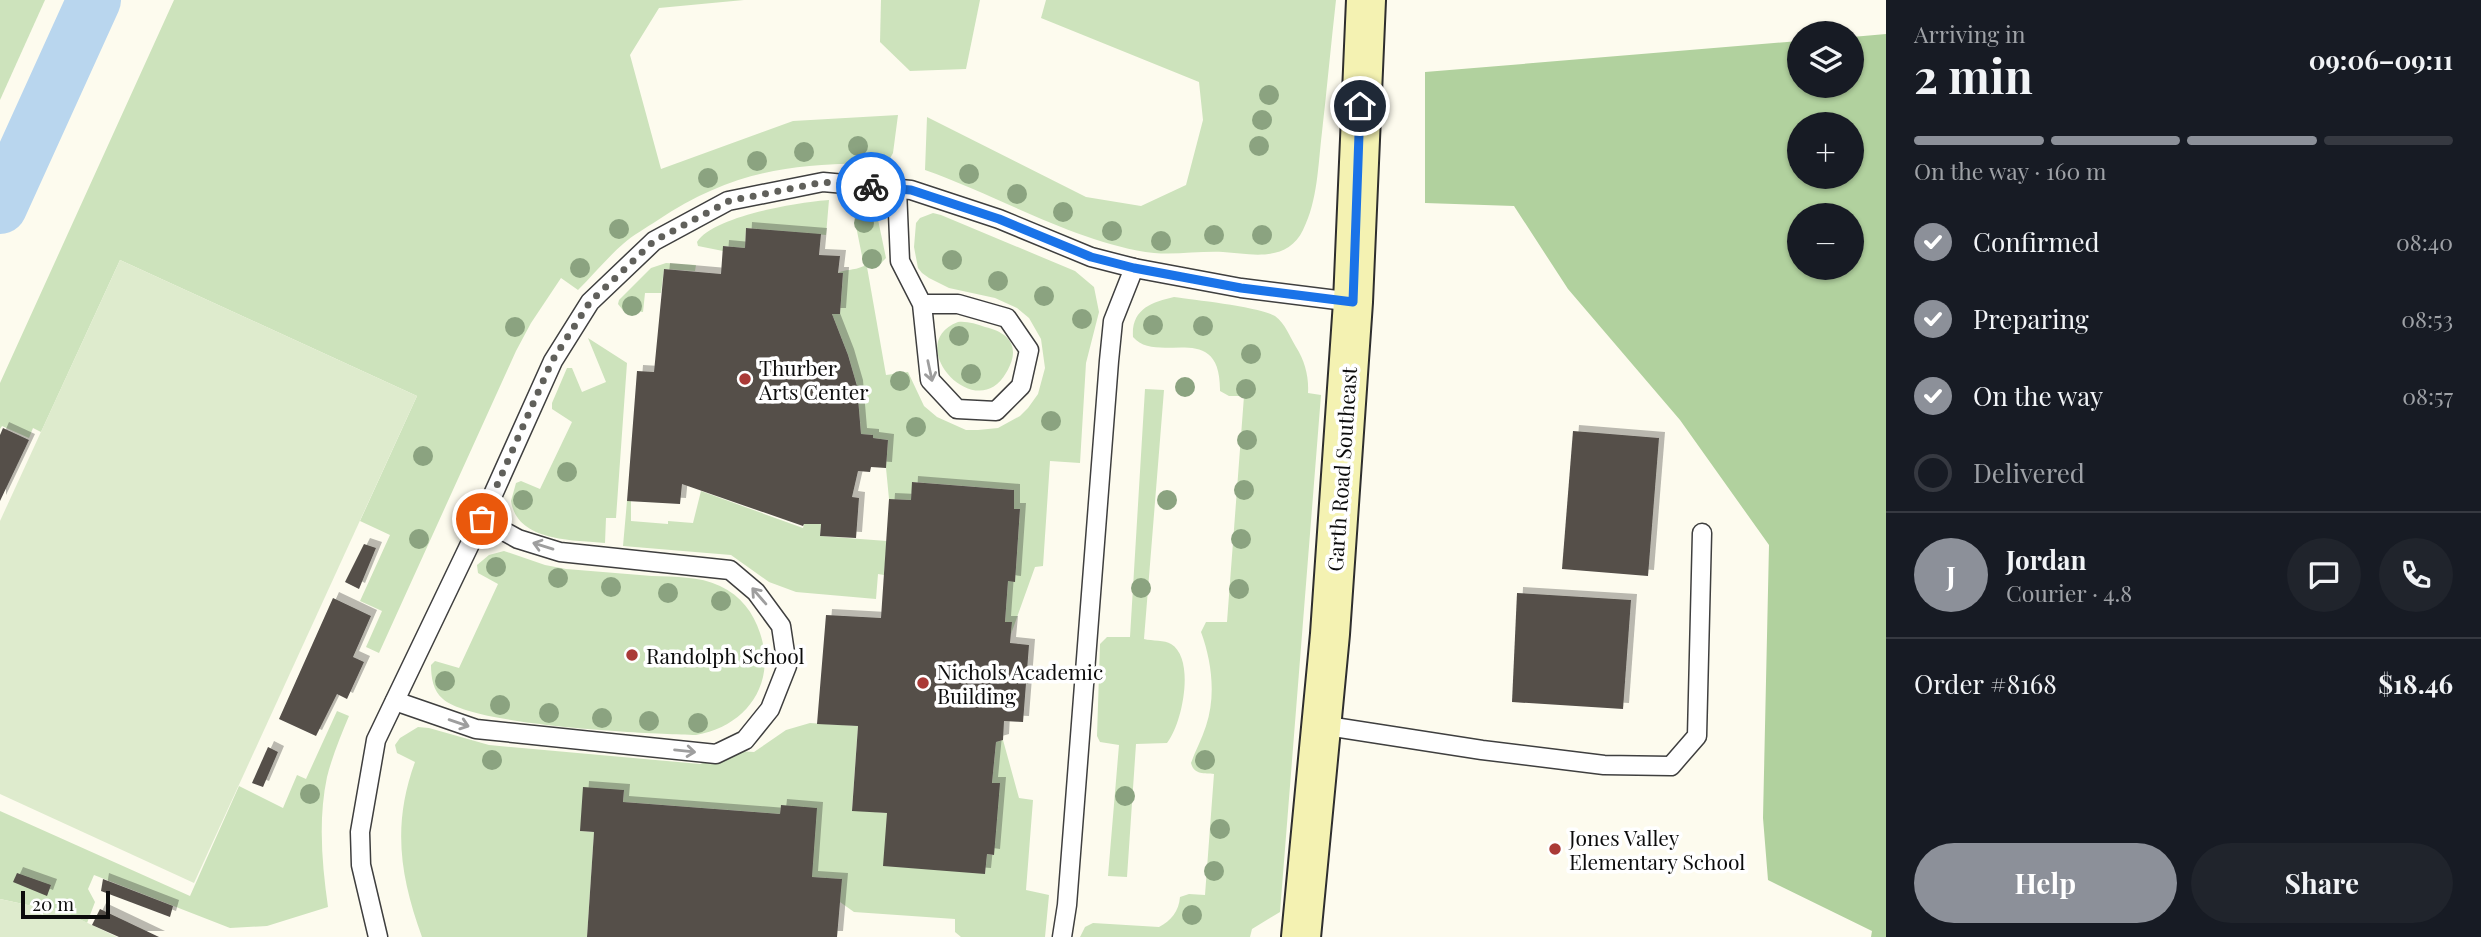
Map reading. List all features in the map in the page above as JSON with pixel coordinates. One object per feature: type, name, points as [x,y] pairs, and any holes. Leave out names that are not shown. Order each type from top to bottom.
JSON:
[{"type":"street","name":"Garth Road Southeast","points":[[1297,932],[1330,634],[1353,302],[1366,0]]},
{"type":"lane","points":[[378,937],[361,865],[360,832],[376,740],[482,519],[552,361],[590,302],[654,241],[729,201],[823,182],[911,190],[999,219],[1091,257],[1134,268],[1241,288],[1353,302]]},
{"type":"lane","points":[[897,190],[900,261],[922,304],[930,380],[957,409],[996,411],[1021,386],[1029,351],[1007,318],[958,304],[922,304]]},
{"type":"lane","points":[[1062,937],[1067,905],[1113,321],[1134,268]]},
{"type":"lane","points":[[395,701],[476,729],[716,754],[745,740],[770,709],[787,666],[781,626],[757,592],[730,570],[560,552],[518,539],[482,519]]},
{"type":"lane","points":[[1321,725],[1590,764],[1671,766],[1697,736],[1702,533]]},
{"type":"green space","points":[[0,0],[45,0],[0,100]]},
{"type":"green space","points":[[174,0],[744,0],[659,8],[630,55],[661,169],[793,121],[898,115],[893,153],[888,162],[881,164],[792,168],[738,180],[685,203],[635,235],[617,249],[578,290],[561,278],[516,351],[379,653],[366,647],[382,611],[360,601],[390,535],[360,521],[417,396],[120,260],[41,432],[33,428],[29,438],[2,426],[0,429],[0,383]]},
{"type":"green space","points":[[881,0],[980,0],[966,69],[910,71],[880,42]]},
{"type":"green space","points":[[1046,0],[1336,0],[1317,182],[1308,219],[1296,241],[1278,252],[1256,255],[1214,252],[1154,253],[1125,248],[1067,229],[925,170],[927,117],[1086,197],[1141,206],[1186,185],[1203,120],[1199,82],[1041,18]]},
{"type":"green space","points":[[1886,34],[1886,937],[1871,937],[1872,931],[1768,880],[1763,818],[1769,545],[1680,420],[1568,289],[1514,206],[1425,203],[1425,72],[1787,42],[1787,98],[1864,98],[1864,36]]},
{"type":"green space","points":[[829,200],[826,235],[746,228],[745,248],[723,246],[723,251],[698,246],[697,242],[706,233],[738,218],[778,207]]},
{"type":"green space","points":[[867,201],[876,210],[886,258],[880,264],[867,267],[886,375],[908,372],[924,406],[937,417],[966,430],[998,428],[1020,416],[1028,408],[1038,394],[1045,368],[1041,339],[1029,318],[1017,308],[995,298],[949,288],[922,273],[918,268],[914,247],[916,223],[920,218],[933,213],[941,215],[1075,271],[1094,287],[1099,312],[1086,363],[1080,463],[1050,461],[1043,566],[1035,567],[1011,634],[1012,622],[1005,622],[1008,581],[1015,581],[1020,510],[1014,509],[1014,490],[913,482],[911,500],[889,499],[886,468],[888,440],[861,434],[857,386],[832,314],[840,313],[843,274],[838,273],[864,266],[852,206]]},
{"type":"green space","points":[[120,260],[417,396],[194,883],[0,794],[0,521]]},
{"type":"green space","points":[[666,263],[696,265],[695,271],[664,269],[661,293],[645,293],[643,312],[622,309],[618,304],[619,300],[651,268]]},
{"type":"green space","points":[[1174,297],[1242,307],[1275,316],[1284,326],[1302,358],[1308,393],[1321,395],[1280,912],[1252,929],[1250,937],[1080,937],[1085,927],[1093,923],[1159,927],[1174,915],[1180,897],[1189,894],[1205,895],[1214,774],[1197,771],[1191,763],[1206,726],[1212,691],[1208,655],[1201,632],[1206,622],[1227,622],[1244,396],[1229,396],[1220,391],[1218,369],[1210,356],[1199,349],[1144,345],[1133,337],[1133,327],[1139,313],[1151,304]]},
{"type":"green space","points":[[958,322],[994,330],[1011,343],[1013,356],[1010,364],[1006,373],[993,387],[978,390],[963,386],[949,376],[940,362],[937,347],[942,333]]},
{"type":"green space","points":[[588,338],[627,363],[616,518],[606,518],[605,543],[563,539],[535,532],[515,514],[511,501],[516,483],[521,481],[540,489],[572,422],[552,409],[567,368],[572,368],[582,392],[606,382]]},
{"type":"green space","points":[[1145,389],[1164,390],[1144,639],[1171,644],[1179,652],[1185,677],[1184,692],[1173,734],[1167,743],[1136,744],[1127,877],[1108,876],[1119,745],[1100,742],[1097,736],[1100,644],[1107,637],[1130,637]]},
{"type":"green space","points":[[701,491],[803,528],[804,524],[821,524],[820,536],[887,541],[884,575],[878,574],[876,599],[796,592],[769,582],[731,555],[623,546],[627,501],[631,501],[631,521],[693,523]]},
{"type":"green space","points":[[504,551],[566,569],[695,579],[727,590],[745,605],[760,633],[764,669],[761,685],[754,699],[730,722],[696,735],[641,733],[524,722],[489,716],[461,708],[443,699],[433,684],[431,665],[435,661],[459,668],[498,584],[478,573],[477,565],[489,555]]},
{"type":"green space","points":[[337,711],[349,716],[331,762],[324,793],[322,842],[328,907],[267,926],[230,928],[94,875],[88,889],[95,902],[87,923],[69,914],[0,899],[0,811],[190,896],[239,786],[283,808],[297,775],[306,779]]},
{"type":"green space","points":[[810,723],[858,726],[852,810],[887,813],[985,874],[987,854],[993,855],[999,783],[992,783],[996,742],[1003,740],[1019,798],[1033,800],[1026,890],[1049,895],[1045,937],[961,937],[955,932],[955,919],[854,912],[840,902],[841,879],[812,877],[781,805],[780,814],[623,802],[624,791],[580,831],[594,832],[587,937],[422,937],[408,893],[401,829],[403,807],[415,762],[397,753],[395,745],[400,738],[418,727],[489,745],[700,764],[738,751],[754,752],[786,730]]},
{"type":"green space","points":[[0,899],[69,914],[117,937],[0,937]]},
{"type":"building","name":"Thurber Arts Center","points":[[746,228],[821,234],[819,255],[840,256],[838,273],[843,273],[840,314],[832,314],[857,386],[861,434],[888,440],[886,468],[871,467],[870,472],[858,471],[852,497],[859,498],[856,538],[820,536],[821,524],[803,526],[682,484],[680,504],[627,501],[637,371],[654,372],[664,269],[721,274],[723,246],[745,248]]},
{"type":"building","points":[[3,428],[29,440],[0,501],[0,435]]},
{"type":"building","points":[[1573,431],[1659,438],[1648,576],[1562,569]]},
{"type":"building","name":"Nichols Academic Building","points":[[912,482],[1014,490],[1014,509],[1020,509],[1015,582],[1008,581],[1005,622],[1012,622],[1010,643],[1029,645],[1023,722],[1004,721],[1003,740],[996,742],[992,783],[1000,783],[994,855],[987,854],[985,874],[883,866],[887,813],[852,811],[858,726],[817,724],[826,615],[881,618],[889,499],[911,500]]},
{"type":"building","points":[[364,544],[376,548],[359,589],[345,582]]},
{"type":"building","points":[[1517,593],[1631,600],[1623,709],[1512,702]]},
{"type":"building","points":[[333,598],[371,616],[353,657],[364,662],[347,699],[337,694],[316,736],[279,719]]},
{"type":"building","points":[[268,747],[278,752],[263,787],[252,783]]},
{"type":"building","points":[[583,787],[624,790],[623,802],[780,814],[781,805],[817,808],[812,877],[842,879],[837,937],[587,937],[594,832],[580,831]]},
{"type":"building","points":[[17,873],[51,885],[47,896],[13,882]]},
{"type":"building","points":[[103,879],[173,906],[170,917],[101,891]]},
{"type":"building","points":[[100,909],[159,937],[119,937],[92,925]]},
{"type":"waterway","points":[[0,207],[94,0]]},
{"type":"way so far","points":[[482,519],[552,361],[590,302],[654,241],[729,201],[823,182],[871,187]]},
{"type":"place","name":"Thurber Arts Center","points":[[745,379]]},
{"type":"place","name":"Randolph School","points":[[632,655]]},
{"type":"place","name":"Nichols Academic Building","points":[[923,683]]},
{"type":"place","name":"Jones Valley Elementary School","points":[[1555,849]]},
{"type":"route","points":[[871,187],[911,190],[999,219],[1091,257],[1134,268],[1241,288],[1353,302],[1360,106]]}]
